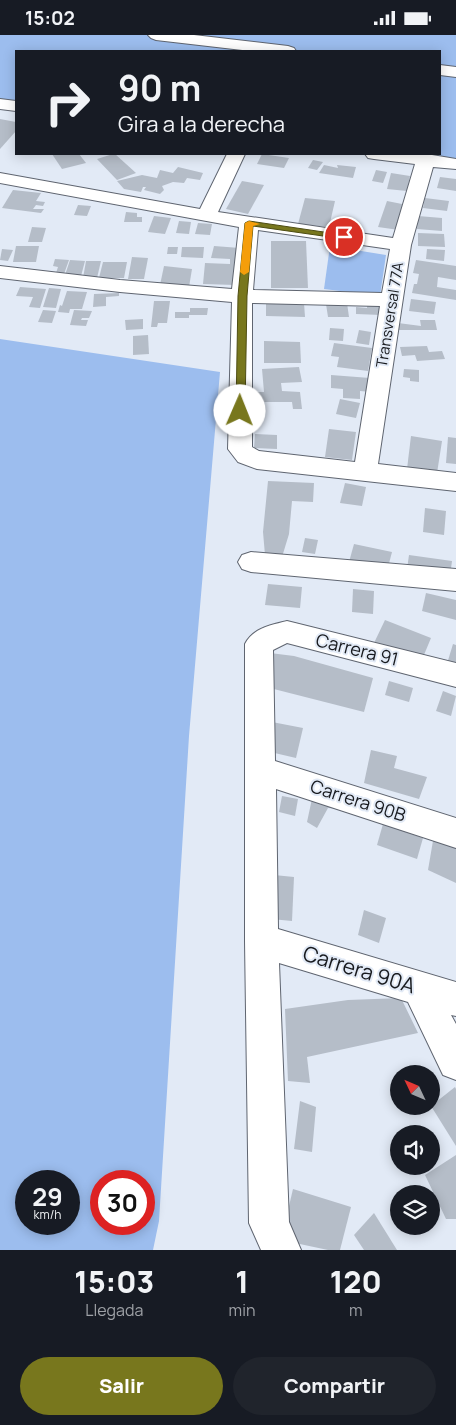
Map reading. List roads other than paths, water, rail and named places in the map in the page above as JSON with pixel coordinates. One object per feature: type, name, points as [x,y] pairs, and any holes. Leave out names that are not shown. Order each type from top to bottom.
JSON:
[{"type":"street","points":[[156,35],[280,50]]},
{"type":"street","points":[[441,70],[456,72]]},
{"type":"street","points":[[0,104],[15,106]]},
{"type":"street","points":[[206,216],[236,155]]},
{"type":"street","points":[[384,155],[456,164]]},
{"type":"street","name":"Transversal 77A","points":[[365,473],[391,300],[402,245],[426,159]]},
{"type":"street","points":[[0,178],[206,216],[402,245]]},
{"type":"street","points":[[249,223],[242,296],[240,449],[246,455],[258,460],[456,483]]},
{"type":"street","points":[[0,272],[120,286],[242,296],[391,300]]},
{"type":"street","points":[[251,562],[456,580]]},
{"type":"street","name":"Carrera 91","points":[[260,770],[259,644],[270,637],[287,632],[456,675]]},
{"type":"street","points":[[260,770],[269,1223],[281,1250]]},
{"type":"street","name":"Carrera 90B","points":[[260,770],[456,833]]},
{"type":"street","name":"Carrera 90A","points":[[262,941],[456,999]]},
{"type":"street","points":[[419,988],[456,1062]]}]
